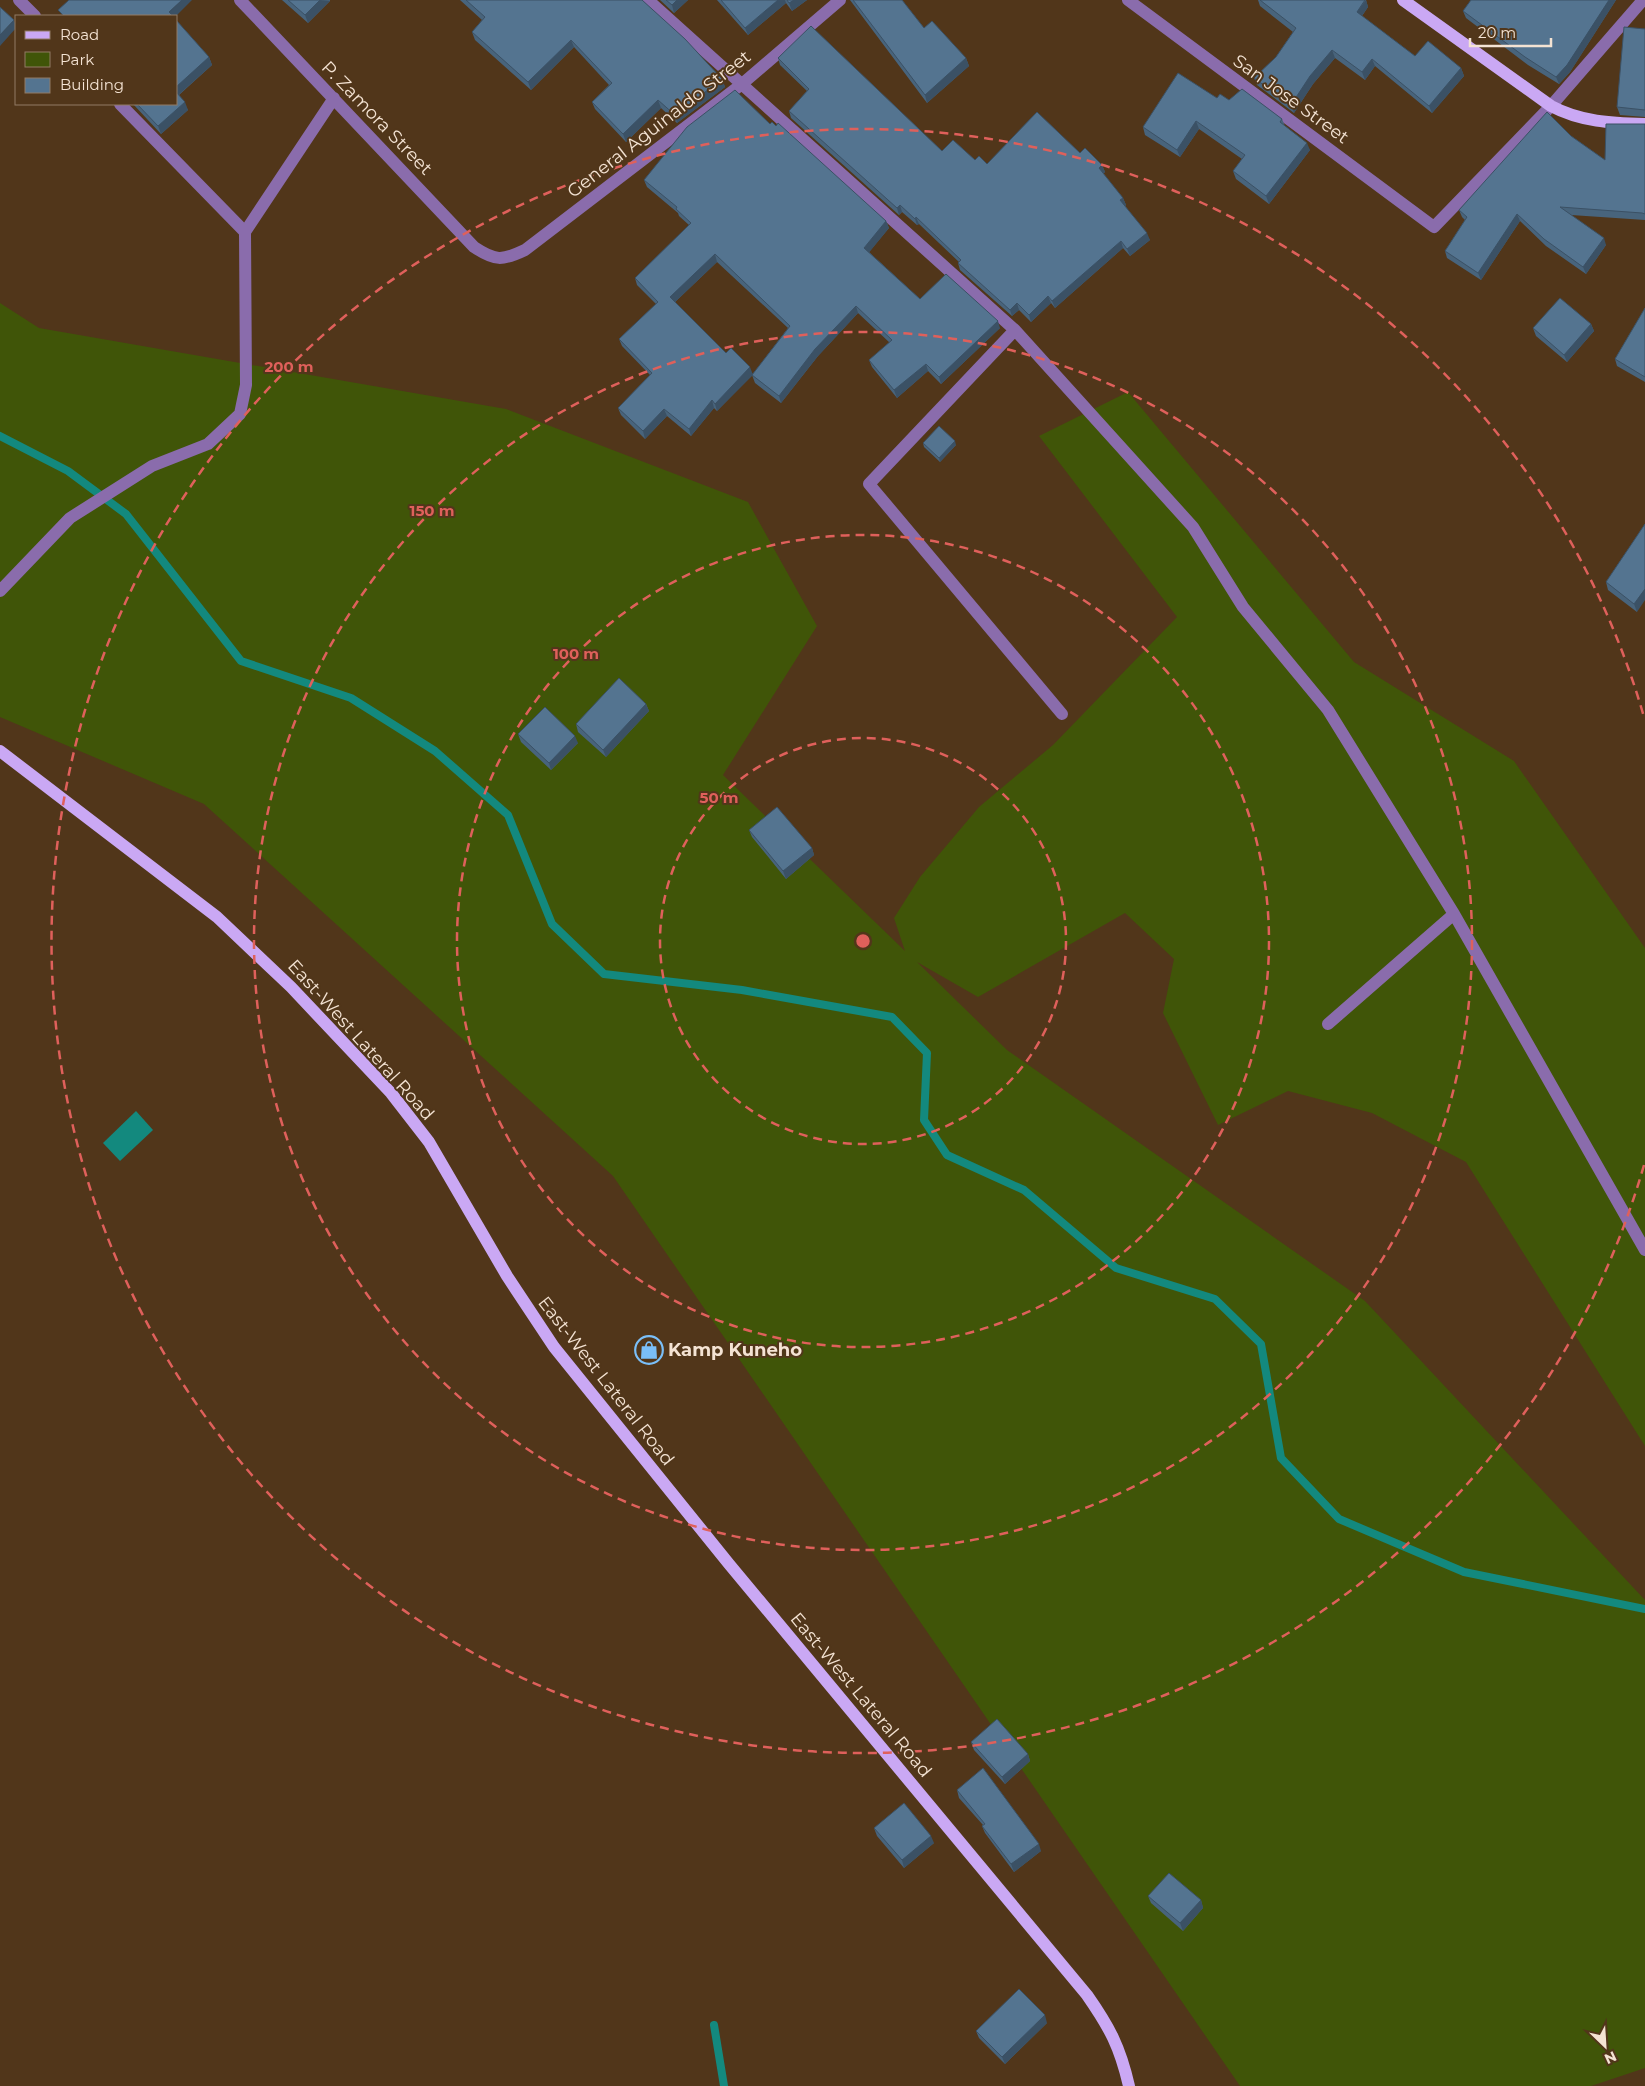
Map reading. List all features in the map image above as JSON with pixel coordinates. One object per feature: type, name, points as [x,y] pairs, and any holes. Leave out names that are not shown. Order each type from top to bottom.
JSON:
[{"type":"main road","points":[[1403,0],[1551,106],[1566,114],[1588,121],[1645,124]]},
{"type":"main road","name":"East-West Lateral Road","points":[[0,751],[217,917],[291,987],[396,1099],[439,1158],[507,1276],[554,1347],[729,1564],[1087,1995],[1108,2025],[1122,2053],[1130,2086]]},
{"type":"street","points":[[19,0],[33,15]]},
{"type":"street","name":"P. Zamora Street","points":[[240,0],[474,246],[491,258]]},
{"type":"street","points":[[648,0],[1015,330],[1193,527],[1243,607],[1328,710],[1454,914],[1645,1250]]},
{"type":"street","name":"General Aguinaldo Street","points":[[491,258],[509,258],[525,250],[742,84],[840,0]]},
{"type":"street","name":"San Jose Street","points":[[1128,0],[1434,227],[1551,106]]},
{"type":"street","points":[[1551,106],[1643,0]]},
{"type":"street","points":[[0,591],[70,518],[152,466],[208,444],[240,414],[246,385],[245,232],[334,98]]},
{"type":"street","points":[[121,105],[245,232]]},
{"type":"street","points":[[1015,330],[869,484],[1062,714]]},
{"type":"street","points":[[1328,1024],[1454,914]]},
{"type":"green space","points":[[0,303],[39,328],[506,409],[748,502],[817,626],[723,775],[905,951],[894,918],[920,877],[979,807],[1053,745],[1177,617],[1039,436],[1128,392],[1354,662],[1514,761],[1645,948],[1645,1446],[1466,1162],[1372,1113],[1288,1091],[1218,1125],[1163,1013],[1174,959],[1125,913],[978,997],[917,962],[1007,1050],[1365,1301],[1645,1600],[1645,2068],[1591,2086],[1240,2086],[613,1176],[204,804],[0,717]]},
{"type":"water","points":[[136,1111],[153,1130],[120,1161],[103,1143]]},
{"type":"building","points":[[69,0],[182,0],[169,12],[172,15],[63,15],[58,10]]},
{"type":"building","points":[[288,0],[320,0],[305,15]]},
{"type":"building","points":[[466,0],[642,0],[685,39],[722,79],[675,115],[658,100],[623,134],[592,102],[612,83],[571,40],[528,82],[472,32],[485,17]]},
{"type":"building","points":[[666,0],[677,0],[672,5]]},
{"type":"building","points":[[721,0],[778,0],[745,28]]},
{"type":"building","points":[[853,0],[902,0],[924,28],[932,21],[966,58],[925,95]]},
{"type":"building","points":[[1260,0],[1365,0],[1357,12],[1415,56],[1428,41],[1461,68],[1429,106],[1372,59],[1362,72],[1332,50],[1310,76],[1291,105],[1254,78],[1276,57],[1296,28]]},
{"type":"building","points":[[1471,0],[1609,0],[1567,65],[1556,77],[1525,57],[1463,11]]},
{"type":"building","points":[[0,7],[14,20],[0,35]]},
{"type":"building","points":[[178,22],[209,57],[178,85]]},
{"type":"building","points":[[811,26],[942,151],[953,140],[975,160],[979,156],[987,164],[1037,112],[1080,153],[1085,148],[1102,165],[1099,168],[1123,198],[1120,200],[1147,233],[1127,249],[1121,241],[1052,301],[1048,296],[1029,315],[1017,303],[1010,310],[958,263],[961,260],[916,217],[915,219],[900,205],[897,208],[789,111],[809,89],[778,58]]},
{"type":"building","points":[[1624,27],[1645,29],[1645,110],[1617,107]]},
{"type":"building","points":[[1178,73],[1217,98],[1220,94],[1229,100],[1242,89],[1282,119],[1280,122],[1307,143],[1266,196],[1233,171],[1245,155],[1196,121],[1177,150],[1143,127]]},
{"type":"building","points":[[735,90],[770,124],[772,122],[776,126],[778,123],[886,221],[864,248],[920,299],[946,274],[998,321],[939,377],[926,364],[894,390],[869,360],[892,340],[856,306],[815,349],[779,396],[752,375],[790,326],[715,254],[670,297],[726,353],[731,348],[750,367],[715,404],[712,400],[689,429],[664,409],[643,431],[618,408],[652,373],[619,339],[658,302],[635,278],[691,223],[676,209],[677,207],[644,180],[687,127]]},
{"type":"building","points":[[178,94],[185,102],[158,126],[138,105],[178,105]]},
{"type":"building","points":[[1547,112],[1571,136],[1605,160],[1606,124],[1645,124],[1645,214],[1560,207],[1604,238],[1583,267],[1544,239],[1517,214],[1478,273],[1445,251],[1467,217],[1459,210]]},
{"type":"building","points":[[1560,298],[1591,324],[1564,355],[1533,328]]},
{"type":"building","points":[[1645,308],[1645,377],[1615,359]]},
{"type":"building","points":[[939,426],[955,441],[939,458],[923,443]]},
{"type":"building","points":[[1645,524],[1645,589],[1634,604],[1606,582]]},
{"type":"building","points":[[619,678],[646,704],[603,750],[576,724]]},
{"type":"building","points":[[545,707],[575,736],[549,763],[518,734]]},
{"type":"building","points":[[777,807],[812,848],[783,871],[749,830]]},
{"type":"building","points":[[997,1719],[1028,1754],[1002,1777],[971,1742]]},
{"type":"building","points":[[983,1768],[1039,1844],[1011,1864],[982,1826],[985,1824],[957,1790]]},
{"type":"building","points":[[904,1803],[931,1836],[902,1860],[874,1828]]},
{"type":"building","points":[[1169,1873],[1201,1900],[1180,1923],[1148,1896]]},
{"type":"building","points":[[1019,1989],[1045,2015],[1002,2057],[976,2031]]},
{"type":"waterway","points":[[0,436],[68,471],[126,514],[241,661],[351,698],[435,751],[508,815],[552,924],[604,974],[742,990],[892,1017],[927,1053],[924,1120],[947,1155],[1024,1190],[1116,1268],[1215,1299],[1261,1344],[1281,1458],[1339,1519],[1464,1572],[1645,1609]]},
{"type":"waterway","points":[[714,2025],[724,2086]]},
{"type":"place","name":"Kamp Kuneho","points":[[649,1350]]}]
